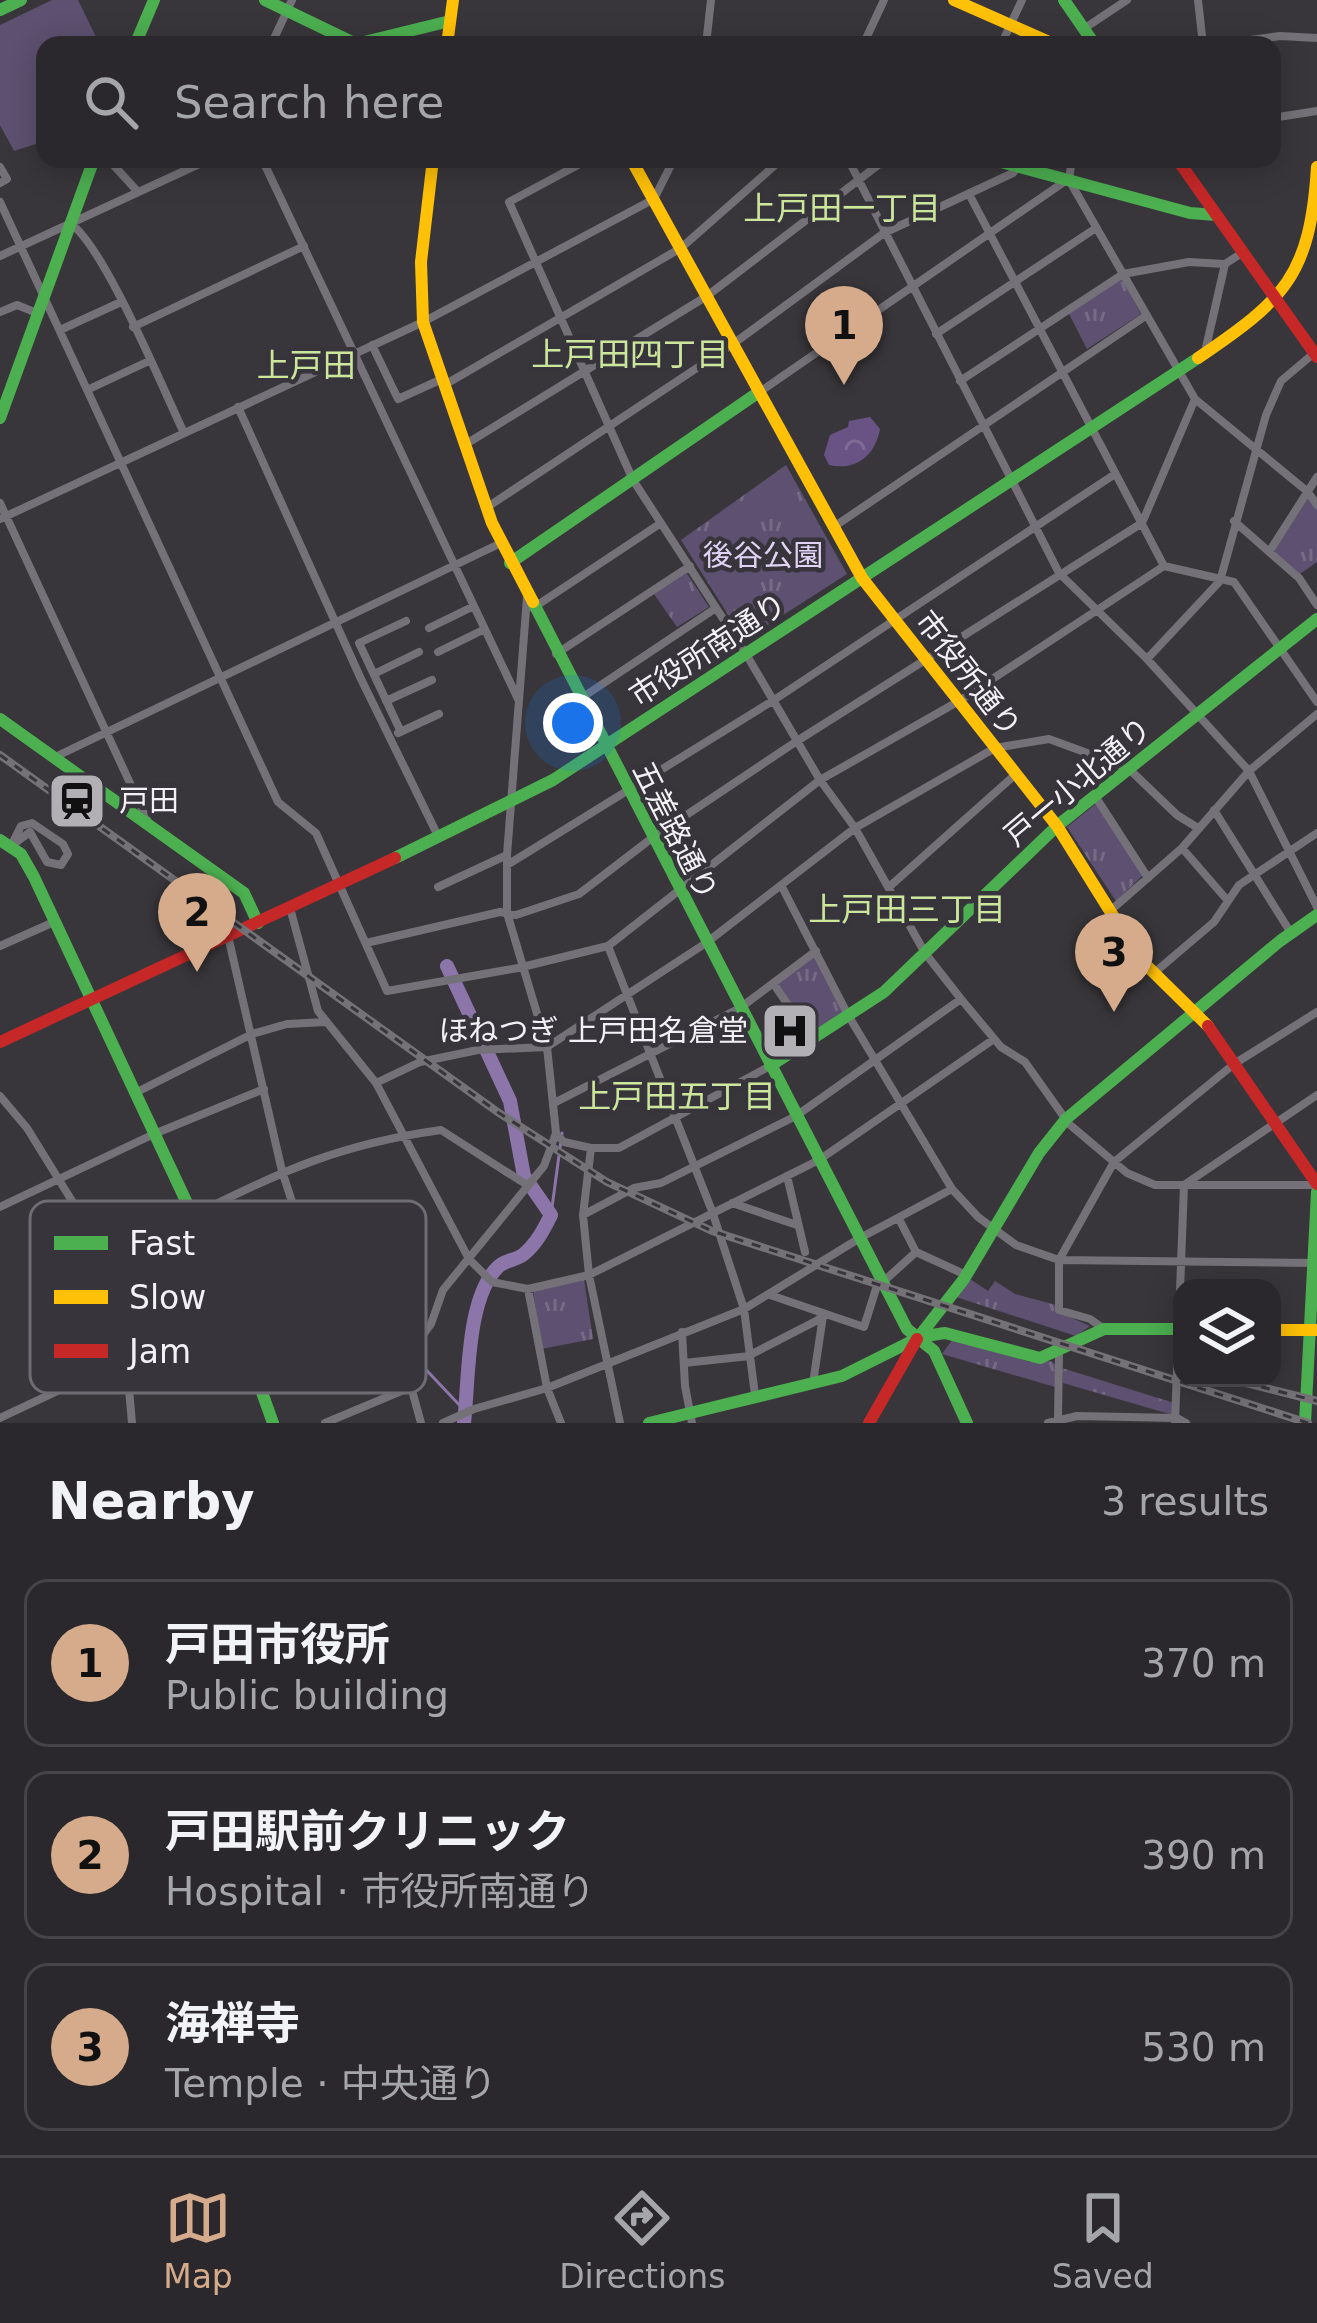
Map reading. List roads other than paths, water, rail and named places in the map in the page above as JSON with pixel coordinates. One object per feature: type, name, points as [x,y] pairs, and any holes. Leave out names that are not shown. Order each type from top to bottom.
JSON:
[{"type":"main road","points":[[0,10],[22,0]]},
{"type":"main road","points":[[139,36],[154,0]]},
{"type":"main road","points":[[265,0],[289,5],[339,36]]},
{"type":"main road","points":[[448,36],[453,0]]},
{"type":"main road","points":[[954,0],[1035,36]]},
{"type":"main road","points":[[1064,0],[1089,36]]},
{"type":"main road","points":[[389,36],[450,21]]},
{"type":"main road","points":[[1277,300],[1294,280],[1314,240],[1317,167]]},
{"type":"main road","points":[[0,418],[91,168]]},
{"type":"main road","name":"五差路通り","points":[[432,168],[421,262],[423,322],[486,508],[556,654],[881,1279],[907,1328],[934,1351],[968,1423]]},
{"type":"main road","name":"市役所通り","points":[[637,168],[862,578],[1057,826],[1140,959],[1194,1012],[1317,1187]]},
{"type":"main road","points":[[1025,168],[1190,213],[1216,214]]},
{"type":"main road","points":[[1183,168],[1316,355]]},
{"type":"main road","name":"市役所南通り","points":[[0,1042],[511,804],[1180,371],[1277,300]]},
{"type":"main road","points":[[510,563],[759,392]]},
{"type":"main road","name":"戸一小北通り","points":[[770,1066],[884,992],[1094,794],[1317,619]]},
{"type":"main road","points":[[0,719],[244,892],[258,922]]},
{"type":"main road","points":[[6,843],[26,861],[185,1201]]},
{"type":"main road","points":[[868,1423],[917,1338],[966,1275],[1066,1119],[1317,911]]},
{"type":"main road","points":[[1305,1423],[1312,1390],[1317,1187]]},
{"type":"main road","points":[[649,1423],[691,1417],[864,1367],[917,1338],[945,1333],[1032,1358],[1059,1353],[1104,1329],[1173,1329]]},
{"type":"main road","points":[[1281,1330],[1313,1330]]},
{"type":"main road","points":[[262,1393],[273,1423]]},
{"type":"street","points":[[707,36],[711,0]]},
{"type":"street","points":[[867,36],[884,0]]},
{"type":"street","points":[[1005,36],[1022,0]]},
{"type":"street","points":[[1084,28],[1127,0]]},
{"type":"street","points":[[1198,0],[1202,36]]},
{"type":"street","points":[[275,36],[289,5]]},
{"type":"street","points":[[1281,36],[1317,38]]},
{"type":"street","points":[[1281,117],[1317,111]]},
{"type":"street","points":[[0,167],[7,179],[0,183]]},
{"type":"street","points":[[116,168],[138,192]]},
{"type":"street","points":[[0,256],[190,168]]},
{"type":"street","points":[[266,168],[519,700]]},
{"type":"street","points":[[572,168],[509,202],[608,427],[633,480],[746,654],[820,780],[855,828],[925,953],[994,1039],[1025,1062],[1066,1119],[1114,1162],[1144,1181],[1317,1187]]},
{"type":"street","points":[[3,518],[423,322],[653,199],[669,168]]},
{"type":"street","points":[[372,345],[398,399],[443,382],[681,248],[772,168]]},
{"type":"street","points":[[852,168],[1059,573],[1147,659],[1250,772],[1317,911]]},
{"type":"street","points":[[464,445],[707,296],[875,168]]},
{"type":"street","points":[[486,508],[733,344],[884,233],[1017,168]]},
{"type":"street","points":[[1070,168],[1068,180],[1195,399],[1308,492],[1317,505]]},
{"type":"street","points":[[759,392],[1068,180]]},
{"type":"street","points":[[969,194],[1163,566]]},
{"type":"street","points":[[0,204],[278,802],[316,833],[387,991],[608,946],[820,780],[958,701],[1163,566],[1234,583],[1317,702]]},
{"type":"street","points":[[70,224],[82,232],[121,302],[184,433]]},
{"type":"street","points":[[936,334],[1096,228]]},
{"type":"street","points":[[133,327],[304,245]]},
{"type":"street","points":[[960,381],[1123,274],[1189,262],[1225,264],[1243,252]]},
{"type":"street","points":[[1205,353],[1225,264]]},
{"type":"street","points":[[60,330],[121,302]]},
{"type":"street","points":[[0,312],[16,305],[38,313]]},
{"type":"street","points":[[834,527],[1147,315]]},
{"type":"street","points":[[1147,659],[1220,581],[1254,451],[1281,381],[1316,355]]},
{"type":"street","points":[[87,390],[149,361]]},
{"type":"street","points":[[366,943],[507,913],[516,915],[579,894],[652,838],[797,741],[1142,524],[1195,399]]},
{"type":"street","points":[[238,407],[396,734],[439,838]]},
{"type":"street","points":[[438,887],[507,860],[627,790],[773,700],[1115,474]]},
{"type":"street","points":[[1269,552],[1317,477]]},
{"type":"street","points":[[0,503],[149,825]]},
{"type":"street","points":[[1234,521],[1299,578],[1317,604]]},
{"type":"street","points":[[426,1330],[443,1290],[544,1166],[559,1137],[547,1047],[507,913],[511,804],[530,603],[661,523]]},
{"type":"street","points":[[54,757],[501,543]]},
{"type":"street","points":[[556,654],[690,566]]},
{"type":"street","points":[[429,628],[472,608]]},
{"type":"street","points":[[580,698],[716,608]]},
{"type":"street","points":[[396,734],[359,644],[406,621]]},
{"type":"street","points":[[438,652],[483,630]]},
{"type":"street","points":[[374,674],[419,652]]},
{"type":"street","points":[[386,701],[432,680]]},
{"type":"street","points":[[396,734],[440,714]]},
{"type":"street","points":[[1110,911],[1182,848],[1250,772],[1317,714]]},
{"type":"street","points":[[376,1083],[420,1062],[478,1050],[547,1047],[706,943],[855,828],[995,748],[1049,739],[1128,768],[1198,828]]},
{"type":"street","points":[[889,887],[1016,774]]},
{"type":"street","points":[[1094,794],[1148,878]]},
{"type":"street","points":[[1214,810],[1291,933]]},
{"type":"street","points":[[32,823],[63,844],[68,854],[62,865],[49,864],[30,832],[6,843],[21,826],[32,823]]},
{"type":"street","points":[[1154,973],[1214,922],[1239,885],[1317,833]]},
{"type":"street","points":[[1182,848],[1228,901]]},
{"type":"street","points":[[782,885],[848,1015],[952,1189],[1016,1245],[1059,1260],[1315,1263]]},
{"type":"street","points":[[290,907],[318,1011],[376,1083],[469,1259],[490,1278],[528,1289],[589,1275],[819,1160],[994,1039]]},
{"type":"street","points":[[0,946],[54,922]]},
{"type":"street","points":[[228,936],[292,1201]]},
{"type":"street","points":[[608,946],[712,1211],[744,1309],[755,1395]]},
{"type":"street","points":[[554,1103],[740,1008],[816,951]]},
{"type":"street","points":[[773,983],[812,1040]]},
{"type":"street","points":[[583,1215],[634,1188],[661,1183],[796,1116],[961,999]]},
{"type":"street","points":[[1104,1329],[1090,1319],[1059,1310],[1059,1260],[1114,1162],[1234,1064],[1317,1012]]},
{"type":"street","points":[[135,1093],[252,1034],[286,1024],[328,1022]]},
{"type":"street","name":"戸一小北通り","points":[[559,1137],[591,1148],[620,1148],[770,1066]]},
{"type":"street","points":[[0,1207],[263,1089]]},
{"type":"street","points":[[1184,1185],[1317,1095]]},
{"type":"street","points":[[0,1096],[27,1128],[73,1201]]},
{"type":"street","points":[[222,1201],[282,1171],[348,1147],[441,1130],[529,1182]]},
{"type":"street","points":[[591,1148],[583,1215],[589,1275],[620,1423]]},
{"type":"street","points":[[787,1176],[805,1252]]},
{"type":"street","points":[[1182,1279],[1184,1185]]},
{"type":"street","points":[[443,1423],[547,1388],[744,1309],[952,1189]]},
{"type":"street","points":[[730,1203],[799,1226]]},
{"type":"street","points":[[899,1219],[916,1252],[966,1275]]},
{"type":"street","points":[[769,1294],[864,1327],[881,1279],[916,1252]]},
{"type":"street","points":[[528,1289],[547,1388],[561,1423]]},
{"type":"street","points":[[684,1364],[750,1356],[823,1314]]},
{"type":"street","points":[[813,1383],[823,1314]]},
{"type":"street","points":[[682,1332],[691,1417]]},
{"type":"street","points":[[1059,1353],[1053,1421],[1077,1416],[1180,1421],[1180,1387]]},
{"type":"street","points":[[2,1418],[55,1393]]},
{"type":"street","points":[[129,1393],[132,1423]]},
{"type":"street","points":[[326,1423],[399,1393]]},
{"type":"street","points":[[412,1393],[421,1423]]},
{"type":"street","points":[[366,1408],[370,1423]]},
{"type":"waterway","points":[[447,966],[510,1101],[524,1176],[551,1215],[529,1250],[499,1266],[480,1297],[464,1423]]},
{"type":"waterway","points":[[551,1215],[562,1133]]},
{"type":"waterway","points":[[426,1370],[466,1412]]},
{"type":"railway","points":[[0,755],[499,1113],[607,1182],[712,1231],[1308,1423]]},
{"type":"railway","points":[[1262,1387],[1317,1401]]},
{"type":"place","name":"戸田市役所","points":[[844,385]]},
{"type":"place","name":"戸田","points":[[77,801]]},
{"type":"place","name":"戸田駅前クリニック","points":[[197,972]]},
{"type":"place","name":"海禅寺","points":[[1114,1012]]},
{"type":"place","name":"ほねつぎ 上戸田名倉堂","points":[[790,1031]]},
{"type":"district","name":"上戸田一丁目","points":[[842,208]]},
{"type":"district","name":"上戸田四丁目","points":[[630,354]]},
{"type":"district","name":"上戸田","points":[[306,365]]},
{"type":"district","name":"上戸田三丁目","points":[[907,909]]},
{"type":"district","name":"上戸田五丁目","points":[[677,1096]]},
{"type":"park label","name":"後谷公園","points":[[763,556]]}]
